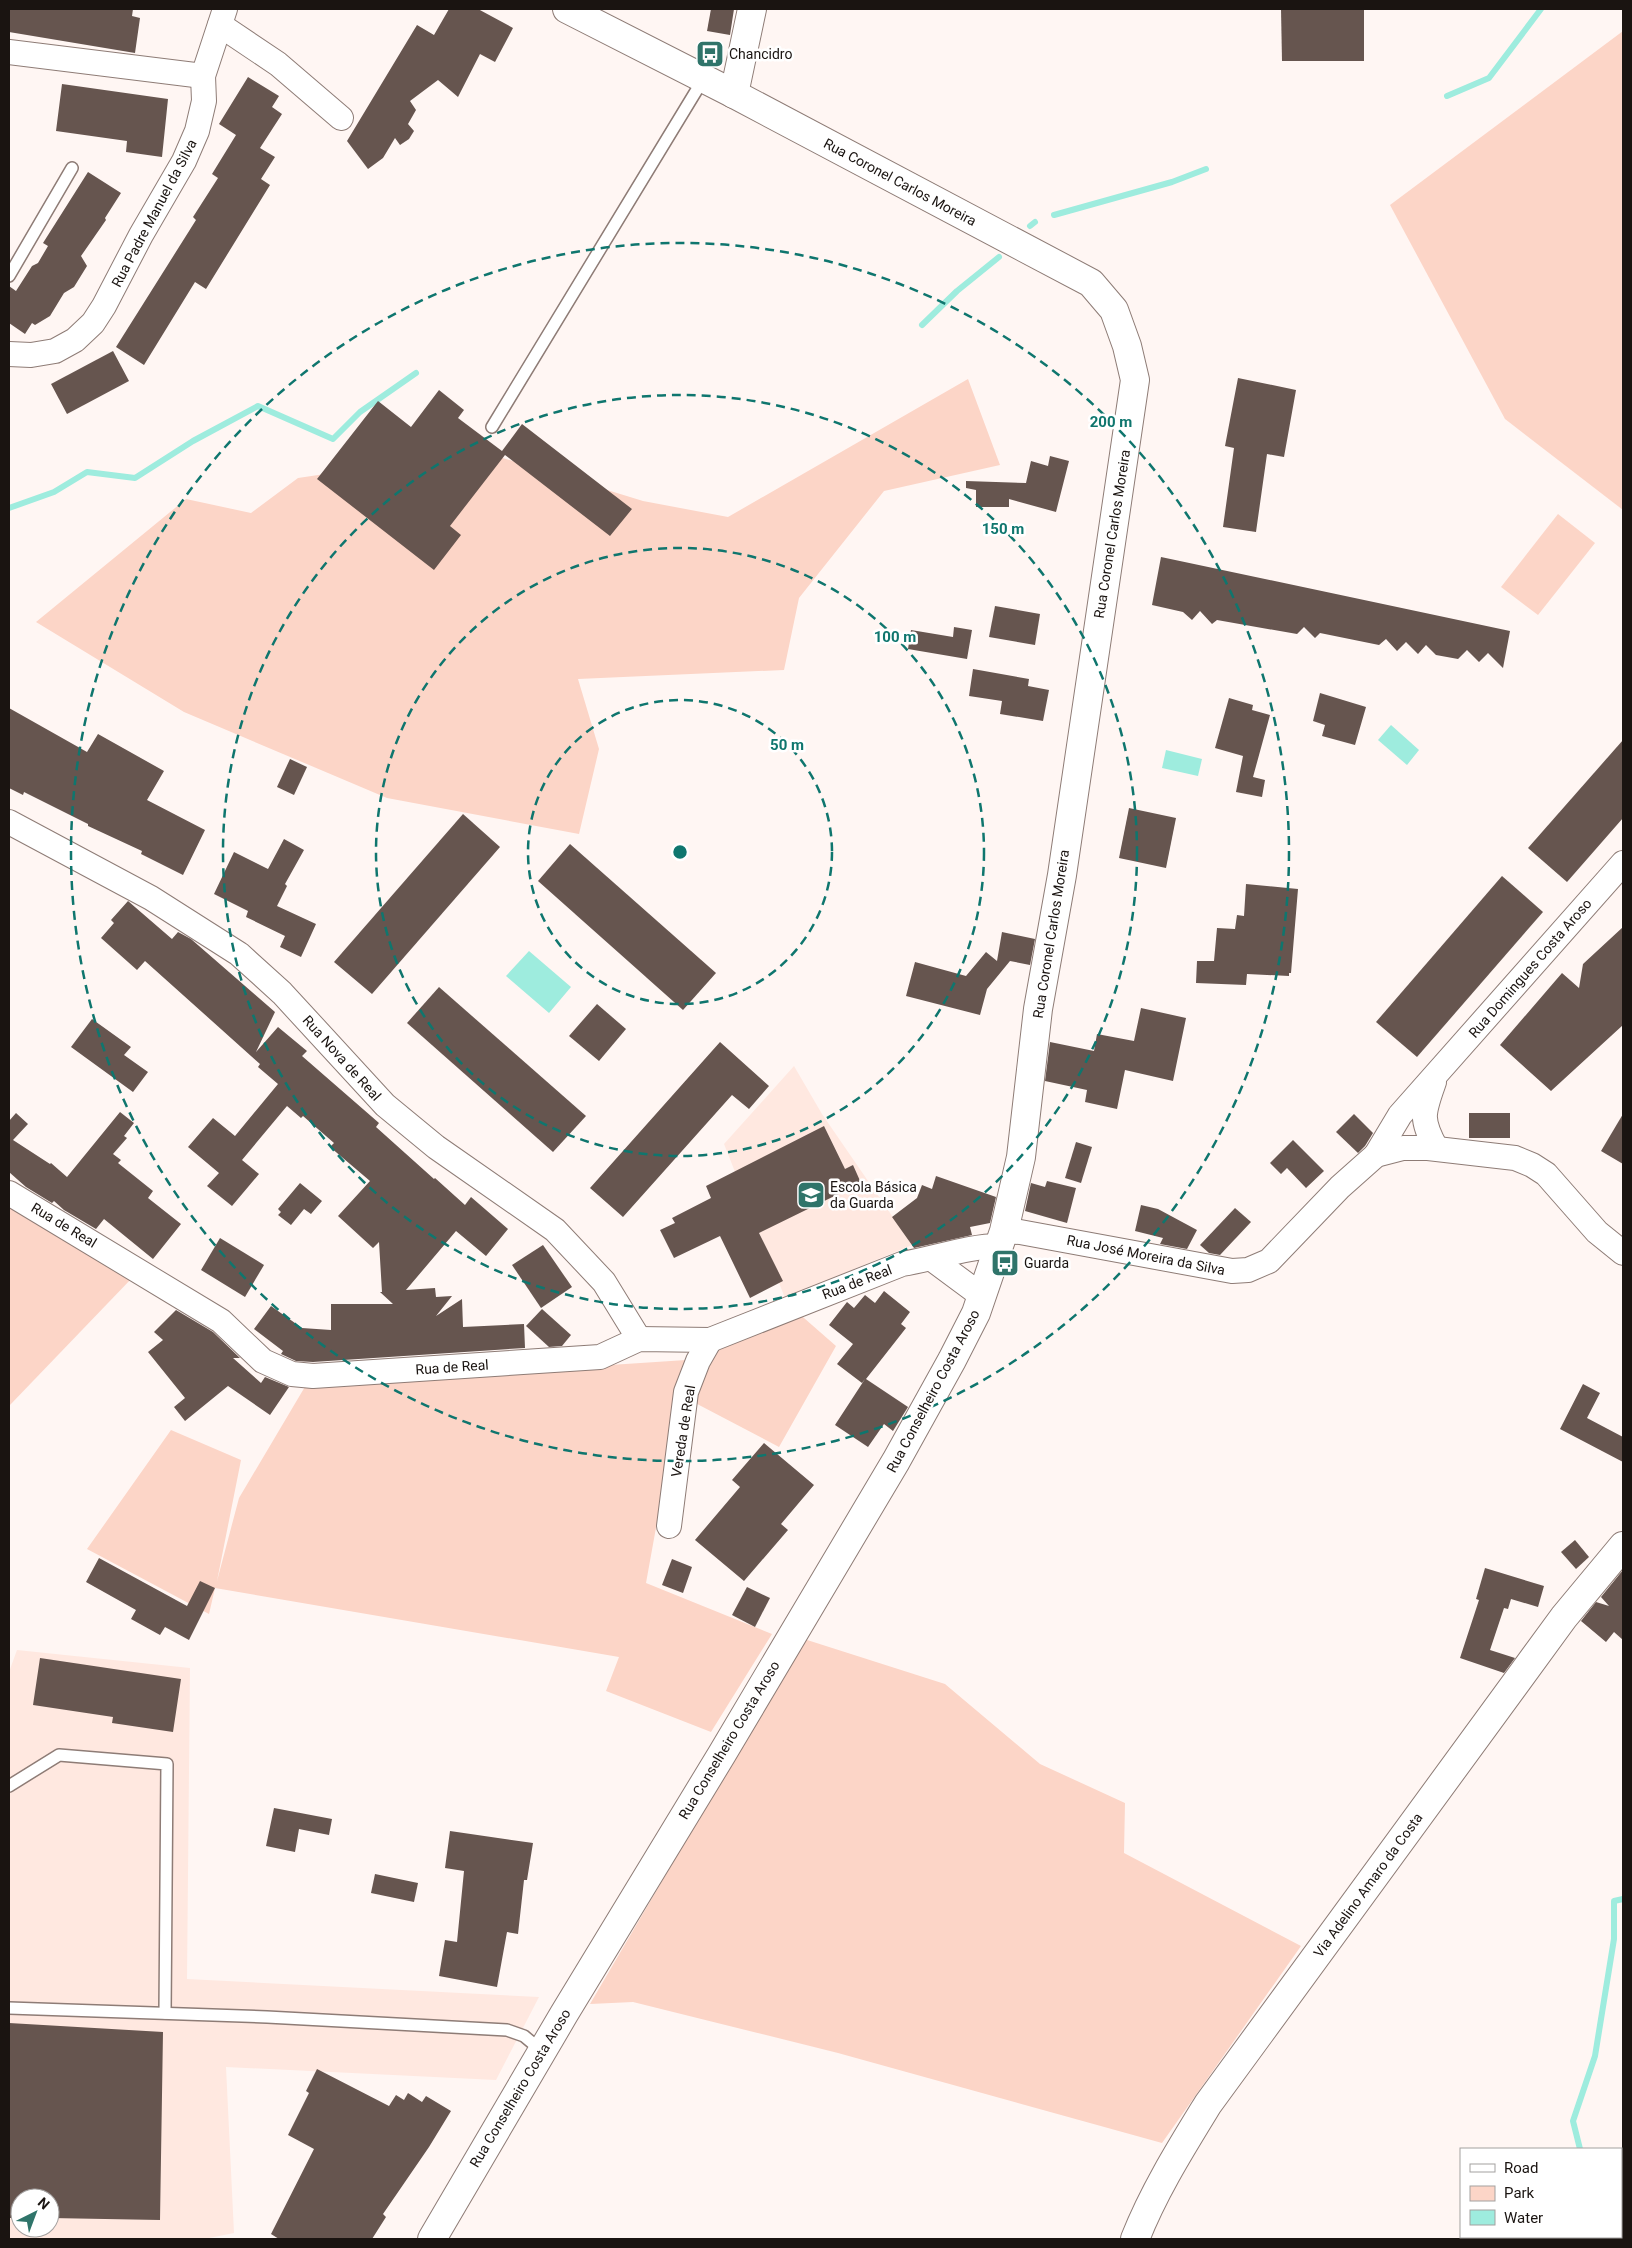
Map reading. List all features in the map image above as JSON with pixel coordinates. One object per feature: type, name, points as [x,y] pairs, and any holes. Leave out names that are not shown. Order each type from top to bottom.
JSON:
[{"type":"main road","name":"Rua Coronel Carlos Moreira","points":[[567,9],[704,78],[1091,283],[1114,310],[1127,346],[1135,380],[1131,413],[1062,875],[1038,1009],[1021,1157],[1002,1239]]},
{"type":"main road","points":[[734,94],[752,9]]},
{"type":"main road","name":"Rua Conselheiro Costa Aroso","points":[[432,2239],[542,2051],[722,1754],[896,1461],[952,1360],[982,1296],[1002,1239]]},
{"type":"main road","name":"Via Adelino Amaro da Costa","points":[[1135,2239],[1146,2211],[1169,2168],[1208,2104],[1564,1616],[1623,1546]]},
{"type":"street","name":"Rua Padre Manuel da Silva","points":[[9,354],[31,355],[55,351],[75,340],[93,323],[184,161],[198,131],[204,101],[203,76],[223,17]]},
{"type":"street","points":[[223,17],[341,118]]},
{"type":"street","points":[[9,52],[203,76]]},
{"type":"street","name":"Rua Nova de Real","points":[[9,822],[151,898],[239,954],[282,993],[384,1105],[436,1147],[555,1230],[604,1282],[639,1339]]},
{"type":"street","name":"Rua Domingues Costa Aroso","points":[[1376,1155],[1400,1115],[1623,863]]},
{"type":"street","name":"Rua Domingues Costa Aroso","points":[[1436,1148],[1426,1129],[1424,1111],[1437,1074]]},
{"type":"street","name":"Rua José Moreira da Silva","points":[[1002,1239],[1020,1232],[1232,1271],[1248,1270],[1269,1261],[1340,1187],[1376,1155],[1403,1148],[1436,1148],[1515,1158],[1532,1165],[1546,1174],[1597,1232],[1623,1253]]},
{"type":"street","name":"Rua de Real","points":[[9,1193],[221,1321],[263,1361],[292,1374],[313,1376],[600,1357],[639,1339],[710,1340],[902,1264],[986,1246],[1002,1239]]},
{"type":"street","points":[[932,1259],[982,1296]]},
{"type":"street","name":"Vereda de Real","points":[[669,1526],[686,1392],[698,1361],[710,1340]]},
{"type":"lane","points":[[492,428],[704,78]]},
{"type":"lane","points":[[9,276],[72,168]]},
{"type":"lane","points":[[9,1786],[59,1756],[167,1764],[165,2012]]},
{"type":"lane","points":[[9,2008],[165,2012],[507,2030],[524,2036],[542,2051]]},
{"type":"shaded area","name":"Escola Básica da Guarda","points":[[794,1066],[822,1114],[912,1245],[785,1298],[724,1144]]},
{"type":"shaded area","points":[[17,1650],[190,1668],[187,1979],[539,1997],[496,2080],[226,2067],[234,2233],[204,2239],[9,2239],[9,1672]]},
{"type":"green space","points":[[1623,31],[1623,510],[1505,419],[1390,205]]},
{"type":"green space","points":[[968,379],[1000,465],[884,491],[799,598],[784,670],[578,679],[599,749],[579,834],[387,798],[184,712],[36,622],[186,499],[251,513],[298,478],[480,451],[643,501],[728,517]]},
{"type":"green space","points":[[1558,514],[1595,543],[1538,615],[1501,587]]},
{"type":"green space","points":[[9,1201],[132,1278],[9,1406]]},
{"type":"green space","points":[[796,1311],[836,1346],[779,1447],[680,1395],[646,1583],[772,1634],[711,1732],[606,1691],[619,1657],[215,1588],[209,1614],[87,1549],[171,1430],[241,1460],[217,1581],[239,1498],[306,1385],[686,1360]]},
{"type":"green space","points":[[804,1639],[945,1684],[1040,1764],[1125,1803],[1124,1853],[1301,1946],[1162,2143],[838,2053],[633,2002],[590,2004]]},
{"type":"water","points":[[1391,725],[1419,750],[1407,765],[1378,740]]},
{"type":"water","points":[[1166,750],[1202,759],[1198,776],[1162,768]]},
{"type":"water","points":[[529,951],[571,987],[549,1013],[506,976]]},
{"type":"building","points":[[9,9],[133,9],[132,16],[140,18],[135,53],[9,32]]},
{"type":"building","points":[[449,9],[478,9],[513,28],[495,62],[480,54],[458,97],[438,80],[410,101],[416,110],[408,124],[414,131],[409,139],[400,145],[395,138],[383,158],[368,169],[347,141],[417,25],[434,35]]},
{"type":"building","points":[[711,9],[734,9],[730,35],[707,31]]},
{"type":"building","points":[[1281,9],[1364,9],[1364,61],[1282,61]]},
{"type":"building","points":[[248,77],[279,96],[272,107],[282,114],[260,148],[275,157],[261,179],[270,185],[206,289],[195,282],[144,365],[116,347],[196,220],[193,217],[218,178],[212,174],[236,135],[219,124]]},
{"type":"building","points":[[62,84],[168,99],[162,157],[126,152],[127,141],[56,131]]},
{"type":"building","points":[[88,172],[121,193],[105,218],[106,220],[81,256],[87,266],[74,287],[64,293],[50,316],[35,325],[32,323],[25,334],[9,323],[9,286],[16,291],[32,266],[38,263],[48,246],[43,243]]},
{"type":"building","points":[[113,351],[129,381],[67,414],[51,384]]},
{"type":"building","points":[[1238,378],[1296,390],[1284,457],[1267,454],[1256,532],[1223,527],[1234,448],[1225,446]]},
{"type":"building","points":[[439,390],[464,410],[458,418],[502,451],[522,424],[632,509],[610,536],[505,455],[450,526],[461,535],[434,570],[317,479],[378,401],[411,427]]},
{"type":"building","points":[[1050,456],[1069,461],[1056,512],[1009,499],[1009,507],[976,507],[976,490],[966,488],[966,481],[1026,483],[1031,461],[1048,466]]},
{"type":"building","points":[[1161,557],[1510,631],[1503,668],[1488,653],[1479,662],[1467,650],[1458,659],[1436,655],[1426,645],[1418,654],[1406,642],[1397,651],[1386,639],[1379,645],[1320,633],[1315,638],[1304,627],[1297,634],[1217,620],[1212,624],[1200,611],[1192,620],[1183,612],[1152,605]]},
{"type":"building","points":[[995,606],[1040,614],[1035,645],[989,637]]},
{"type":"building","points":[[954,627],[972,630],[967,659],[908,649],[911,630],[953,637]]},
{"type":"building","points":[[973,669],[1029,679],[1028,686],[1049,690],[1043,721],[1000,714],[1002,701],[969,696]]},
{"type":"building","points":[[1320,693],[1366,707],[1355,745],[1322,736],[1325,725],[1313,721]]},
{"type":"building","points":[[1229,698],[1253,705],[1252,710],[1270,715],[1253,777],[1265,780],[1262,797],[1236,792],[1243,756],[1215,748]]},
{"type":"building","points":[[9,708],[87,752],[98,734],[164,771],[147,800],[205,830],[183,875],[141,854],[142,851],[88,826],[88,824],[24,792],[23,795],[9,788]]},
{"type":"building","points":[[1623,740],[1623,818],[1567,882],[1528,848]]},
{"type":"building","points":[[290,759],[307,767],[294,795],[277,787]]},
{"type":"building","points":[[1129,808],[1176,818],[1166,868],[1119,858]]},
{"type":"building","points":[[463,814],[500,847],[372,994],[334,962]]},
{"type":"building","points":[[284,839],[304,850],[285,884],[287,886],[277,906],[316,924],[301,957],[280,947],[285,936],[246,917],[248,911],[214,894],[234,852],[268,869]]},
{"type":"building","points":[[570,844],[716,973],[683,1010],[538,881]]},
{"type":"building","points":[[1502,876],[1543,912],[1417,1057],[1376,1022]]},
{"type":"building","points":[[1246,884],[1298,889],[1291,973],[1289,973],[1289,976],[1247,974],[1246,985],[1196,983],[1197,961],[1214,961],[1217,928],[1235,929],[1237,915],[1244,916]]},
{"type":"building","points":[[128,901],[172,939],[178,932],[191,939],[275,1012],[256,1052],[278,1027],[307,1051],[302,1056],[379,1123],[376,1127],[434,1179],[465,1205],[471,1197],[508,1229],[486,1256],[456,1231],[406,1290],[435,1288],[436,1297],[452,1296],[436,1316],[462,1299],[463,1327],[524,1324],[525,1348],[313,1362],[296,1361],[281,1354],[283,1351],[254,1329],[271,1306],[302,1328],[331,1330],[331,1304],[393,1304],[380,1292],[382,1292],[379,1242],[373,1248],[338,1216],[370,1181],[330,1147],[334,1143],[303,1116],[301,1118],[287,1106],[242,1160],[259,1174],[232,1206],[207,1186],[219,1173],[188,1147],[213,1118],[235,1136],[278,1084],[258,1067],[260,1064],[145,961],[137,970],[101,938],[114,923],[111,920]]},
{"type":"building","points":[[1623,927],[1623,1025],[1551,1091],[1500,1045],[1562,973],[1579,988],[1583,964]]},
{"type":"building","points":[[1002,932],[1035,939],[1030,965],[1010,961],[987,989],[980,1015],[906,996],[915,962],[966,976],[986,952],[997,961]]},
{"type":"building","points":[[439,987],[586,1116],[553,1152],[407,1023]]},
{"type":"building","points":[[597,1004],[626,1029],[599,1061],[569,1036]]},
{"type":"building","points":[[1141,1008],[1186,1018],[1173,1081],[1125,1070],[1117,1109],[1085,1102],[1087,1090],[1045,1081],[1050,1042],[1094,1051],[1097,1034],[1134,1041]]},
{"type":"building","points":[[92,1019],[131,1047],[124,1055],[148,1072],[133,1092],[71,1047]]},
{"type":"building","points":[[720,1042],[769,1086],[749,1109],[732,1095],[623,1217],[590,1188]]},
{"type":"building","points":[[120,1112],[134,1123],[124,1136],[127,1138],[113,1154],[121,1160],[118,1163],[153,1191],[148,1198],[181,1224],[153,1259],[104,1219],[96,1229],[64,1210],[54,1201],[52,1203],[26,1187],[9,1172],[9,1121],[16,1113],[28,1124],[13,1140],[51,1163],[67,1177]]},
{"type":"building","points":[[1469,1113],[1510,1113],[1510,1138],[1469,1138]]},
{"type":"building","points":[[1354,1114],[1373,1133],[1358,1153],[1336,1132]]},
{"type":"building","points":[[1623,1114],[1623,1164],[1601,1151]]},
{"type":"building","points":[[824,1126],[845,1169],[853,1165],[861,1183],[759,1233],[783,1281],[750,1298],[720,1236],[674,1258],[660,1230],[675,1223],[672,1218],[711,1198],[706,1186]]},
{"type":"building","points":[[1293,1140],[1324,1171],[1306,1188],[1287,1168],[1281,1174],[1270,1163]]},
{"type":"building","points":[[1076,1142],[1092,1147],[1081,1183],[1065,1178]]},
{"type":"building","points":[[936,1176],[996,1197],[990,1223],[970,1227],[972,1235],[914,1248],[892,1217],[917,1198],[922,1185],[932,1189]]},
{"type":"building","points":[[1047,1181],[1076,1188],[1067,1223],[1025,1211],[1031,1183],[1045,1187]]},
{"type":"building","points":[[300,1183],[322,1201],[311,1214],[304,1209],[291,1225],[278,1215],[281,1212],[278,1209]]},
{"type":"building","points":[[1141,1205],[1158,1209],[1197,1230],[1187,1249],[1160,1244],[1163,1238],[1135,1231]]},
{"type":"building","points":[[1235,1208],[1251,1222],[1220,1255],[1209,1253],[1200,1245]]},
{"type":"building","points":[[220,1238],[264,1265],[245,1297],[201,1270]]},
{"type":"building","points":[[543,1245],[572,1287],[541,1308],[512,1265]]},
{"type":"building","points":[[884,1291],[910,1312],[901,1324],[906,1328],[866,1379],[908,1407],[893,1431],[884,1424],[868,1447],[835,1425],[865,1379],[862,1383],[837,1364],[853,1344],[829,1325],[847,1302],[854,1308],[865,1295],[875,1303]]},
{"type":"building","points":[[542,1309],[571,1335],[562,1346],[549,1347],[526,1326]]},
{"type":"building","points":[[176,1310],[213,1332],[240,1358],[233,1358],[261,1383],[265,1377],[289,1387],[270,1415],[228,1386],[185,1421],[174,1407],[185,1398],[148,1352],[163,1340],[154,1332]]},
{"type":"building","points":[[1583,1384],[1600,1393],[1587,1418],[1623,1437],[1623,1462],[1560,1429]]},
{"type":"building","points":[[764,1443],[814,1485],[781,1524],[788,1530],[744,1581],[695,1540],[740,1487],[732,1480]]},
{"type":"building","points":[[1575,1540],[1589,1557],[1576,1569],[1561,1552]]},
{"type":"building","points":[[99,1558],[187,1606],[200,1581],[215,1588],[189,1640],[165,1627],[160,1635],[131,1619],[136,1610],[86,1582]]},
{"type":"building","points":[[672,1559],[692,1567],[683,1593],[662,1585]]},
{"type":"building","points":[[1485,1568],[1544,1586],[1538,1607],[1511,1599],[1508,1609],[1504,1608],[1490,1650],[1515,1658],[1504,1673],[1460,1658],[1479,1600],[1476,1599]]},
{"type":"building","points":[[1623,1570],[1623,1640],[1614,1632],[1606,1642],[1581,1621],[1596,1602],[1609,1606],[1601,1597]]},
{"type":"building","points":[[747,1587],[770,1598],[755,1627],[732,1615]]},
{"type":"building","points":[[40,1658],[181,1679],[173,1732],[112,1723],[113,1717],[33,1705]]},
{"type":"building","points":[[274,1808],[332,1819],[329,1835],[299,1829],[295,1852],[266,1846]]},
{"type":"building","points":[[450,1831],[533,1843],[527,1880],[524,1880],[518,1934],[507,1932],[497,1987],[439,1976],[445,1940],[457,1942],[464,1871],[445,1868]]},
{"type":"building","points":[[375,1874],[418,1883],[414,1902],[371,1893]]},
{"type":"building","points":[[9,2023],[163,2032],[160,2220],[60,2218],[60,2188],[10,2188],[9,2218]]},
{"type":"building","points":[[317,2069],[389,2106],[396,2095],[404,2100],[408,2093],[422,2102],[426,2096],[451,2111],[383,2214],[386,2217],[372,2239],[279,2239],[271,2234],[314,2149],[288,2135],[309,2093],[306,2091]]},
{"type":"waterway","points":[[1447,96],[1489,78],[1541,9]]},
{"type":"waterway","points":[[1054,215],[1172,182],[1206,169]]},
{"type":"waterway","points":[[1030,226],[1035,222]]},
{"type":"waterway","points":[[922,325],[957,291],[999,257]]},
{"type":"waterway","points":[[9,508],[54,492],[87,472],[135,478],[193,441],[258,406],[333,439],[360,412],[416,373]]},
{"type":"waterway","points":[[1580,2148],[1573,2121],[1595,2056],[1614,1939],[1614,1901],[1623,1899]]},
{"type":"place","name":"Chancidro","points":[[710,54]]},
{"type":"place","name":"Escola Básica da Guarda","points":[[811,1195]]},
{"type":"place","name":"Guarda","points":[[1005,1263]]}]
